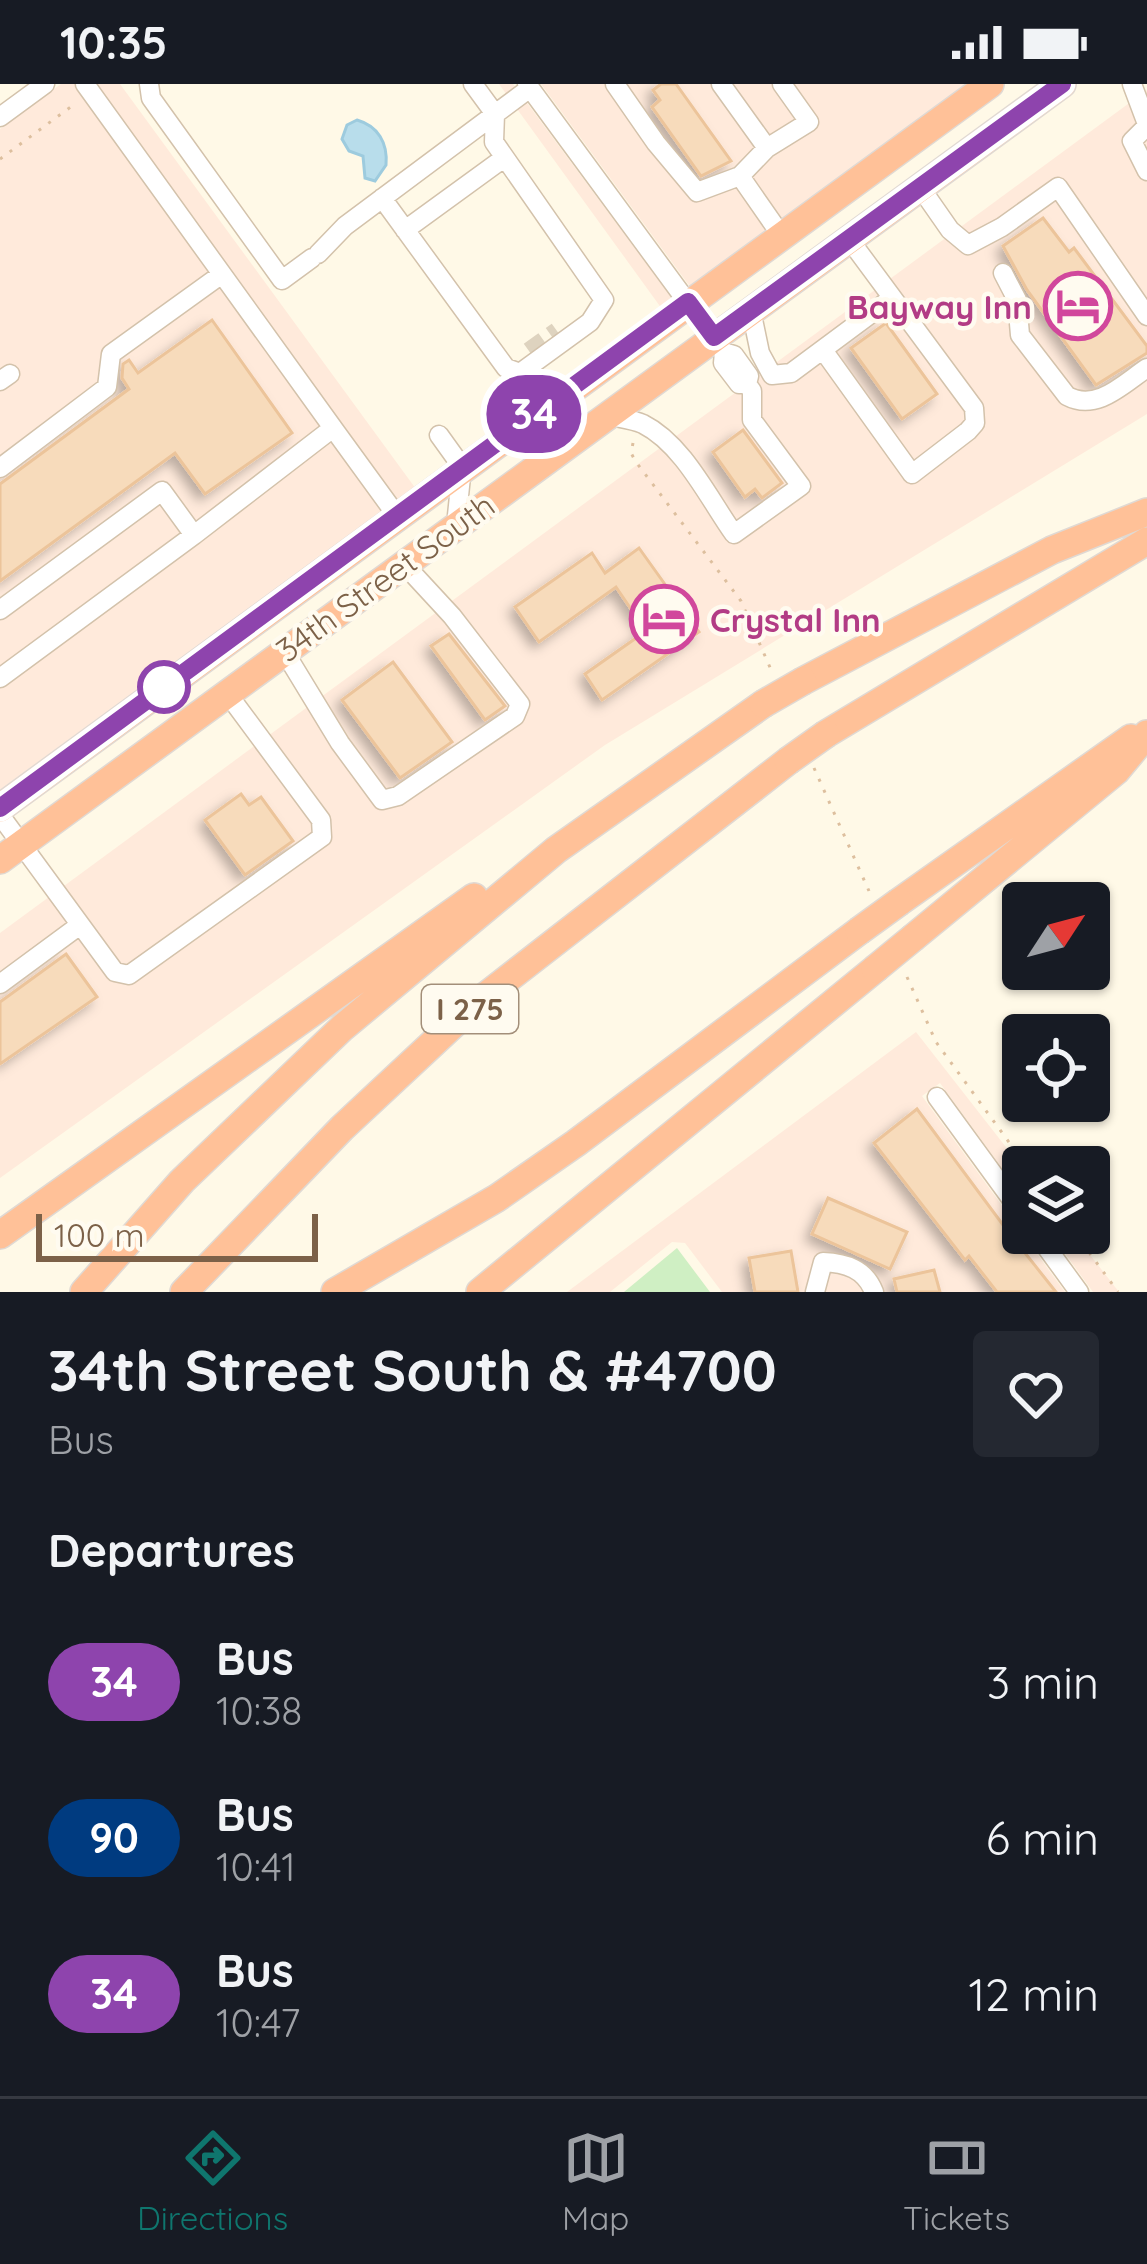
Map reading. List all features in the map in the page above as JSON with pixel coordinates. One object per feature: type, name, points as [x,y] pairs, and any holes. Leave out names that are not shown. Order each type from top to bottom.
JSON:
[{"type":"highway","name":"34th Street South","points":[[0,812],[463,467],[990,84]]},
{"type":"highway","name":"34th Street South","points":[[11,853],[606,415],[719,344],[751,310],[1041,94],[1062,84]]},
{"type":"highway","points":[[84,1292],[182,1181],[270,1092],[556,850],[781,690],[1052,550],[1147,512]]},
{"type":"highway","name":"I 275","points":[[184,1292],[342,1128],[474,1005],[801,765],[826,734],[1147,542]]},
{"type":"highway","points":[[335,1292],[513,1187],[899,902],[1147,730]]},
{"type":"highway","points":[[481,1292],[1116,772],[1147,730]]},
{"type":"highway","points":[[0,1235],[467,901],[556,850]]},
{"type":"street","points":[[0,117],[45,84]]},
{"type":"street","points":[[148,84],[151,98],[282,280],[313,263],[345,226],[528,86],[719,344],[723,363],[739,384],[749,387],[752,420],[801,486],[734,534],[674,449],[640,423],[606,415]]},
{"type":"street","points":[[473,84],[495,114],[494,142],[601,306]]},
{"type":"street","points":[[614,84],[698,192],[740,176],[767,148],[809,122],[782,84]]},
{"type":"street","points":[[721,84],[767,148]]},
{"type":"street","points":[[1132,84],[1147,125],[1132,141],[1147,172]]},
{"type":"street","points":[[87,88],[397,516]]},
{"type":"street","points":[[405,230],[504,158]]},
{"type":"street","points":[[740,176],[781,235]]},
{"type":"street","points":[[920,187],[950,230],[990,258],[1017,300],[1020,335],[1067,397],[1097,401],[1147,368]]},
{"type":"street","points":[[990,258],[1058,187],[1147,316]]},
{"type":"street","points":[[382,198],[506,368],[520,373],[590,322],[601,306]]},
{"type":"street","points":[[823,350],[912,474],[975,423],[974,408],[849,238]]},
{"type":"street","points":[[0,468],[107,387],[111,354],[222,274]]},
{"type":"street","points":[[751,310],[760,353],[772,375],[791,373],[892,298]]},
{"type":"street","points":[[557,331],[601,306]]},
{"type":"street","points":[[506,368],[529,351]]},
{"type":"street","points":[[0,678],[333,428]]},
{"type":"street","points":[[439,435],[463,467],[456,525]]},
{"type":"street","points":[[0,610],[162,491],[194,535]]},
{"type":"street","points":[[284,651],[340,743],[382,800],[398,796],[515,716],[520,704],[404,563]]},
{"type":"street","points":[[0,812],[11,853],[80,926],[115,972],[129,975],[322,837],[321,820],[227,693]]},
{"type":"street","points":[[0,984],[80,926]]},
{"type":"street","points":[[937,1097],[1002,1186]]},
{"type":"street","points":[[1051,1254],[1079,1292]]},
{"type":"street","points":[[814,1292],[823,1262],[845,1263],[869,1280],[874,1292]]},
{"type":"path","points":[[0,159],[87,88]]},
{"type":"path","points":[[634,442],[631,453],[636,462],[740,601],[781,690]]},
{"type":"path","points":[[801,765],[871,895]]},
{"type":"path","points":[[908,979],[936,1042],[1012,1146]]},
{"type":"path","points":[[1090,1254],[1118,1292]]},
{"type":"shaded area","points":[[61,84],[120,84],[416,489],[0,795],[0,129]]},
{"type":"shaded area","points":[[499,84],[513,84],[674,301],[662,309]]},
{"type":"shaded area","points":[[541,84],[971,84],[691,288]]},
{"type":"shaded area","points":[[1147,90],[1147,414],[605,745],[0,1178],[0,933]]},
{"type":"shaded area","points":[[916,1032],[1005,1146],[1002,1168],[940,1083],[922,1096],[1002,1206],[1002,1254],[1037,1254],[1065,1292],[722,1292],[685,1243],[672,1242],[610,1292],[567,1292]]},
{"type":"shaded area","points":[[1065,1254],[1089,1254],[1119,1292],[1093,1292]]},
{"type":"green space","points":[[677,1248],[710,1292],[624,1292]]},
{"type":"water","points":[[357,120],[376,131],[385,150],[386,165],[375,181],[365,178],[363,156],[349,151],[342,139],[347,125]]},
{"type":"building","points":[[661,84],[676,84],[731,161],[701,176],[652,107],[660,100],[653,90]]},
{"type":"building","name":"Bayway Inn","points":[[1043,218],[1069,252],[1074,248],[1147,346],[1147,353],[1096,385],[1027,290],[1003,246]]},
{"type":"building","points":[[212,320],[292,433],[205,494],[175,453],[0,581],[0,484],[129,389],[122,378],[123,364],[129,360],[138,373]]},
{"type":"building","points":[[886,323],[937,394],[902,419],[851,348]]},
{"type":"building","points":[[743,430],[782,483],[762,498],[755,489],[745,497],[713,452]]},
{"type":"building","name":"Crystal Inn","points":[[639,548],[699,632],[602,700],[585,674],[646,631],[616,587],[539,642],[515,607],[592,553],[605,573]]},
{"type":"building","points":[[449,634],[505,706],[485,720],[431,646]]},
{"type":"building","points":[[393,662],[452,742],[400,778],[342,700]]},
{"type":"building","points":[[241,794],[249,805],[261,797],[293,841],[245,875],[205,820]]},
{"type":"building","points":[[66,954],[97,997],[0,1064],[0,1002]]},
{"type":"building","points":[[917,1109],[1002,1224],[1002,1254],[1026,1254],[1056,1292],[997,1292],[969,1256],[965,1260],[874,1143]]},
{"type":"building","points":[[828,1198],[907,1232],[890,1269],[812,1234]]},
{"type":"building","points":[[791,1251],[798,1292],[755,1292],[749,1258]]},
{"type":"building","points":[[934,1270],[940,1292],[897,1292],[894,1279]]},
{"type":"tunnel","points":[[529,351],[557,331]]},
{"type":"bus line","name":"34","points":[[0,808],[688,302],[714,337],[1062,84]]},
{"type":"place","name":"Bayway Inn","points":[[1078,306]]},
{"type":"place","name":"Crystal Inn","points":[[664,619]]}]
